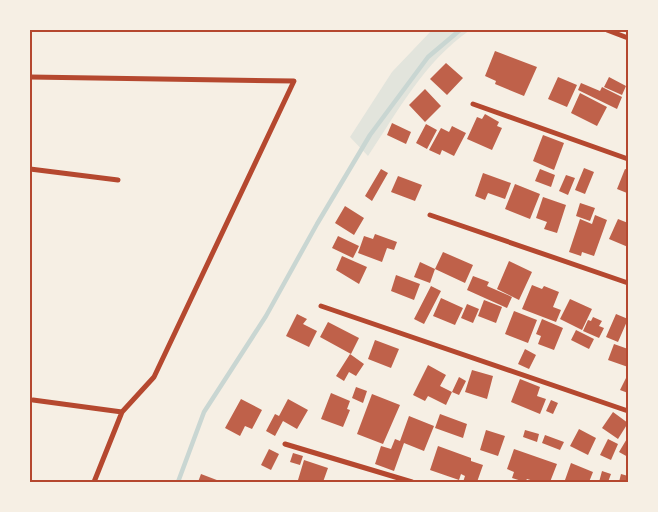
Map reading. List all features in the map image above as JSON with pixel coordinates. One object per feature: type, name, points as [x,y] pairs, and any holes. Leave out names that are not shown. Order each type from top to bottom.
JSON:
[{"type":"street","points":[[607,30],[628,38]]},
{"type":"street","points":[[30,77],[294,80],[154,377],[122,412],[94,482]]},
{"type":"street","points":[[473,104],[628,159]]},
{"type":"street","points":[[30,169],[118,180]]},
{"type":"street","points":[[430,215],[628,283]]},
{"type":"street","points":[[321,306],[628,411]]},
{"type":"street","points":[[33,400],[122,412]]},
{"type":"street","points":[[285,444],[412,482]]},
{"type":"shaded area","points":[[432,30],[470,30],[425,72],[368,156],[350,137],[392,72]]},
{"type":"building","points":[[495,51],[537,67],[524,96],[495,84],[496,81],[485,76]]},
{"type":"building","points":[[446,63],[463,78],[447,95],[430,79]]},
{"type":"building","points":[[558,77],[577,85],[567,107],[548,99]]},
{"type":"building","points":[[609,77],[626,86],[622,95],[604,87]]},
{"type":"building","points":[[581,83],[600,91],[602,87],[622,97],[617,109],[578,90]]},
{"type":"building","points":[[425,89],[441,106],[425,122],[409,105]]},
{"type":"building","points":[[580,93],[607,107],[597,126],[571,113]]},
{"type":"building","points":[[485,114],[499,122],[497,126],[502,128],[492,150],[467,139],[477,117],[482,119]]},
{"type":"building","points":[[392,123],[411,132],[406,144],[387,135]]},
{"type":"building","points":[[426,124],[437,130],[427,149],[416,143]]},
{"type":"building","points":[[452,126],[466,133],[454,156],[442,150],[440,155],[429,150],[441,128],[449,132]]},
{"type":"building","points":[[543,135],[564,143],[554,170],[533,161]]},
{"type":"building","points":[[584,168],[594,172],[585,194],[575,190]]},
{"type":"building","points":[[381,169],[388,173],[372,201],[365,196]]},
{"type":"building","points":[[540,169],[555,175],[551,187],[535,181]]},
{"type":"building","points":[[625,169],[628,170],[627,193],[617,189]]},
{"type":"building","points":[[483,173],[511,183],[505,199],[488,193],[485,200],[475,196]]},
{"type":"building","points":[[566,175],[575,178],[568,195],[559,191]]},
{"type":"building","points":[[398,176],[422,185],[415,201],[391,192]]},
{"type":"building","points":[[515,184],[540,194],[530,219],[505,209]]},
{"type":"building","points":[[543,197],[566,205],[557,233],[544,229],[547,222],[536,218]]},
{"type":"building","points":[[580,203],[595,208],[590,221],[576,216]]},
{"type":"building","points":[[345,206],[364,218],[354,235],[335,223]]},
{"type":"building","points":[[595,215],[607,220],[594,256],[582,252],[581,256],[569,252],[580,219],[592,224]]},
{"type":"building","points":[[618,219],[628,223],[628,247],[609,239]]},
{"type":"building","points":[[375,234],[397,242],[394,250],[387,248],[382,262],[358,253],[364,236],[373,239]]},
{"type":"building","points":[[338,236],[359,246],[353,258],[332,248]]},
{"type":"building","points":[[443,252],[473,265],[465,283],[435,269]]},
{"type":"building","points":[[342,256],[367,267],[359,284],[336,270]]},
{"type":"building","points":[[509,261],[532,272],[519,300],[497,289]]},
{"type":"building","points":[[420,262],[435,269],[430,283],[414,277]]},
{"type":"building","points":[[396,275],[420,284],[414,300],[391,291]]},
{"type":"building","points":[[473,276],[489,282],[487,286],[512,297],[507,308],[467,290]]},
{"type":"building","points":[[532,285],[542,289],[544,286],[559,292],[553,307],[561,310],[556,322],[522,309]]},
{"type":"building","points":[[431,286],[441,291],[424,324],[414,319]]},
{"type":"building","points":[[441,298],[463,308],[455,325],[433,316]]},
{"type":"building","points":[[570,299],[592,309],[582,330],[560,319]]},
{"type":"building","points":[[484,300],[502,307],[496,323],[478,316]]},
{"type":"building","points":[[467,304],[479,309],[473,323],[461,318]]},
{"type":"building","points":[[514,311],[537,320],[528,343],[505,334]]},
{"type":"building","points":[[297,314],[307,319],[303,324],[317,331],[309,347],[286,336]]},
{"type":"building","points":[[616,314],[628,319],[618,342],[606,337]]},
{"type":"building","points":[[593,317],[602,321],[599,326],[604,328],[599,338],[583,331],[588,320],[591,321]]},
{"type":"building","points":[[542,319],[563,328],[554,350],[538,344],[541,336],[536,334]]},
{"type":"building","points":[[328,322],[359,338],[351,354],[320,337]]},
{"type":"building","points":[[576,330],[594,339],[589,349],[571,340]]},
{"type":"building","points":[[375,340],[399,349],[391,368],[368,359]]},
{"type":"building","points":[[614,344],[628,349],[628,367],[608,360]]},
{"type":"building","points":[[525,349],[536,355],[529,369],[518,364]]},
{"type":"building","points":[[350,354],[364,364],[356,376],[349,372],[344,381],[336,376]]},
{"type":"building","points":[[428,365],[446,375],[440,386],[452,392],[446,405],[428,396],[425,401],[413,395]]},
{"type":"building","points":[[472,370],[493,376],[487,399],[465,392]]},
{"type":"building","points":[[628,374],[628,393],[620,390]]},
{"type":"building","points":[[459,377],[466,381],[459,395],[452,392]]},
{"type":"building","points":[[520,379],[540,387],[537,396],[546,399],[540,414],[511,402]]},
{"type":"building","points":[[356,387],[367,391],[363,403],[352,398]]},
{"type":"building","points":[[331,393],[350,401],[347,409],[350,410],[343,427],[321,419]]},
{"type":"building","points":[[372,394],[400,405],[383,444],[357,434]]},
{"type":"building","points":[[241,399],[262,410],[252,429],[245,426],[240,436],[225,428]]},
{"type":"building","points":[[288,399],[308,410],[297,429],[283,421],[275,436],[266,431],[275,414],[279,416]]},
{"type":"building","points":[[551,400],[558,403],[553,414],[546,411]]},
{"type":"building","points":[[613,412],[628,423],[618,439],[602,428]]},
{"type":"building","points":[[440,414],[467,424],[463,438],[435,428]]},
{"type":"building","points":[[409,416],[434,426],[424,451],[404,443],[394,471],[375,464],[381,446],[391,449],[395,439],[400,441]]},
{"type":"building","points":[[579,429],[596,438],[588,455],[570,446]]},
{"type":"building","points":[[486,430],[505,436],[498,456],[480,450]]},
{"type":"building","points":[[525,430],[539,434],[537,442],[523,437]]},
{"type":"building","points":[[545,435],[564,442],[560,450],[542,443]]},
{"type":"building","points":[[628,437],[628,457],[619,452]]},
{"type":"building","points":[[608,439],[618,444],[611,460],[600,455]]},
{"type":"building","points":[[438,446],[471,458],[471,461],[483,465],[477,482],[463,482],[465,476],[461,474],[459,480],[430,470]]},
{"type":"building","points":[[269,449],[279,454],[271,470],[261,465]]},
{"type":"building","points":[[514,449],[557,464],[550,482],[537,482],[527,479],[525,482],[512,478],[514,472],[507,469]]},
{"type":"building","points":[[293,453],[303,456],[300,465],[290,462]]},
{"type":"building","points":[[304,460],[328,468],[323,482],[298,480]]},
{"type":"building","points":[[571,463],[593,472],[589,482],[565,480]]},
{"type":"building","points":[[602,471],[611,474],[608,482],[599,482]]},
{"type":"building","points":[[201,474],[222,482],[198,482]]},
{"type":"building","points":[[621,474],[628,476],[628,482],[619,482]]},
{"type":"waterway","points":[[178,482],[204,412],[266,316],[317,224],[370,135],[428,57],[460,30]]}]
